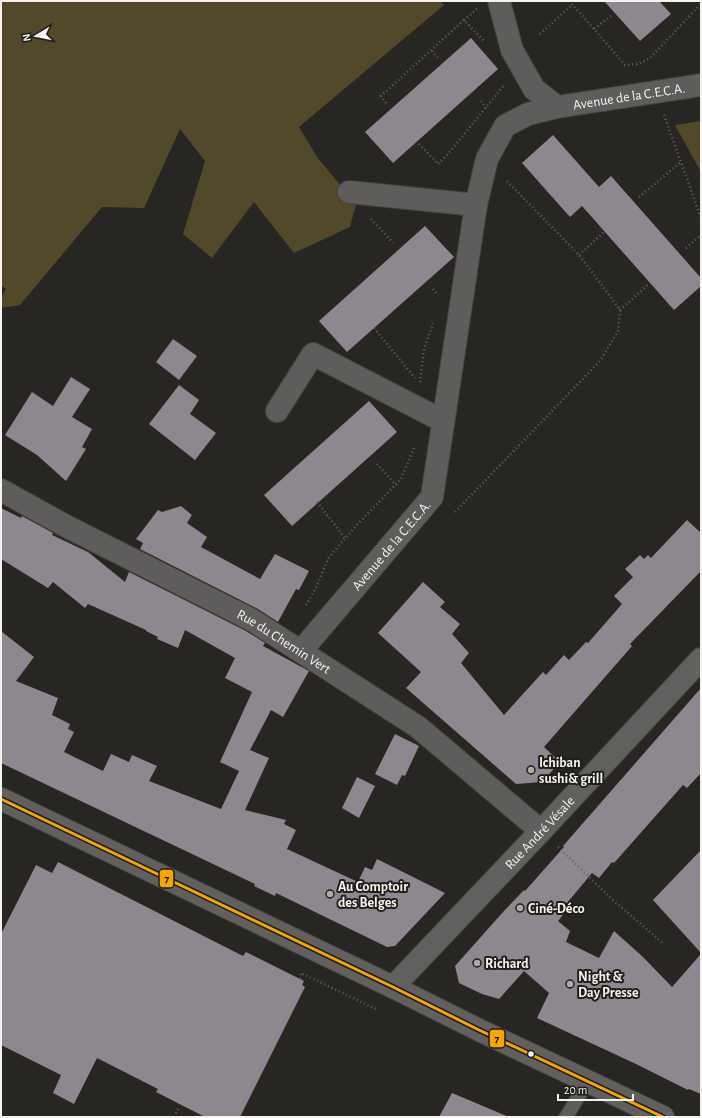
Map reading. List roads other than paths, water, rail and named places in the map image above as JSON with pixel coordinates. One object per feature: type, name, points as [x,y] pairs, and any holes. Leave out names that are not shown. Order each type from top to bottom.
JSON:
[{"type":"main road","name":"Rue André Vésale","points":[[393,987],[701,659]]},
{"type":"main road","points":[[1,799],[393,987],[479,1030],[663,1117]]},
{"type":"street","name":"Avenue de la C.E.C.A.","points":[[491,3],[512,50],[534,89],[557,107]]},
{"type":"street","name":"Avenue de la C.E.C.A.","points":[[301,651],[432,496],[476,205],[487,159],[505,126],[528,114],[557,107],[701,85]]},
{"type":"street","points":[[349,192],[476,205]]},
{"type":"street","points":[[276,411],[313,354],[443,421]]},
{"type":"street","name":"Rue du Chemin Vert","points":[[1,490],[64,525],[252,620],[418,727],[541,831]]},
{"type":"lane","points":[[566,1117],[588,1081]]},
{"type":"place","name":"Ichiban sushi& grill","points":[[531,770]]},
{"type":"place","name":"Au Comptoir des Belges","points":[[330,894]]},
{"type":"place","name":"Ciné-Déco","points":[[520,908]]},
{"type":"place","name":"Richard","points":[[477,963]]},
{"type":"place","name":"Night & Day Presse","points":[[570,984]]}]
